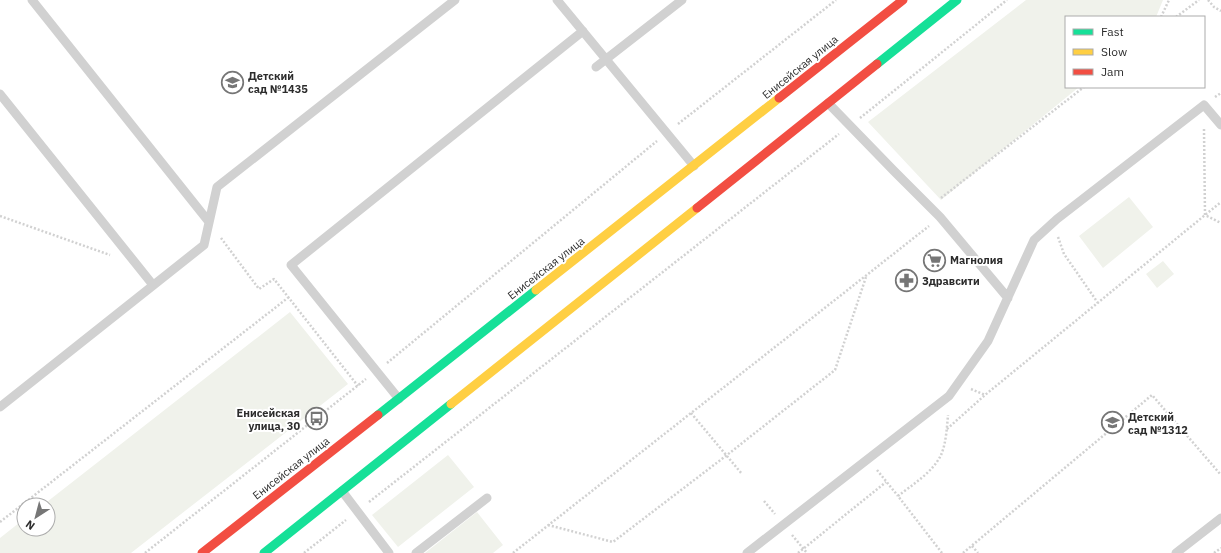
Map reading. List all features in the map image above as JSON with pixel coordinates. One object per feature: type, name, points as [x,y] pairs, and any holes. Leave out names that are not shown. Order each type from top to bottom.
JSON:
[{"type":"main road","name":"Енисейская улица","points":[[202,553],[903,0]]},
{"type":"main road","points":[[264,553],[957,0]]},
{"type":"lane","points":[[32,0],[209,222]]},
{"type":"lane","points":[[0,407],[204,245],[217,186],[455,0]]},
{"type":"lane","points":[[557,0],[694,166]]},
{"type":"lane","points":[[596,66],[682,0]]},
{"type":"lane","points":[[399,399],[291,265],[583,31]]},
{"type":"lane","points":[[0,94],[154,285]]},
{"type":"lane","points":[[828,103],[940,217],[1008,298]]},
{"type":"lane","points":[[747,553],[949,396],[988,342],[1034,240],[1057,219],[1204,105],[1221,125]]},
{"type":"lane","points":[[342,491],[389,553]]},
{"type":"lane","points":[[416,553],[488,498]]},
{"type":"lane","points":[[1176,553],[1221,518]]},
{"type":"path","points":[[145,553],[358,386],[667,133],[836,0]]},
{"type":"path","points":[[304,553],[850,126],[1007,0]]},
{"type":"path","points":[[1161,16],[1169,0]]},
{"type":"path","points":[[1177,16],[1199,0]]},
{"type":"path","points":[[1208,0],[1214,7],[1221,11]]},
{"type":"path","points":[[930,207],[1083,88]]},
{"type":"path","points":[[1204,105],[1205,215]]},
{"type":"path","points":[[947,429],[985,395],[1221,202]]},
{"type":"path","points":[[1205,215],[1221,223]]},
{"type":"path","points":[[0,216],[137,265]]},
{"type":"path","points":[[513,553],[940,217]]},
{"type":"path","points":[[1057,219],[1057,236],[1064,254],[1098,303]]},
{"type":"path","points":[[209,222],[259,289],[274,279],[358,386]]},
{"type":"path","points":[[548,525],[612,542],[727,455],[835,370],[866,276]]},
{"type":"path","points":[[0,522],[289,297]]},
{"type":"path","points":[[963,553],[1152,395],[1221,476]]},
{"type":"path","points":[[898,496],[930,470],[941,455],[947,429],[949,396]]},
{"type":"path","points":[[691,413],[742,474]]},
{"type":"path","points":[[868,459],[942,553]]},
{"type":"path","points":[[798,553],[886,482]]},
{"type":"path","points":[[972,546],[978,553]]},
{"type":"path","points":[[1214,553],[1221,548]]},
{"type":"shaded area","points":[[1026,0],[1163,0],[1156,16],[1065,16],[1065,88],[1078,88],[941,200],[868,122]]},
{"type":"shaded area","points":[[1129,197],[1153,227],[1103,268],[1079,236]]},
{"type":"shaded area","points":[[1163,261],[1174,274],[1157,288],[1146,274]]},
{"type":"shaded area","points":[[290,312],[348,384],[131,553],[0,553],[0,538],[16,525],[16,537],[56,537],[56,497],[53,497]]},
{"type":"shaded area","points":[[448,455],[474,487],[398,547],[372,515]]},
{"type":"shaded area","points":[[477,512],[503,545],[493,553],[425,553]]},
{"type":"traffic: fast","points":[[877,64],[957,0]]},
{"type":"traffic: fast","points":[[378,415],[536,290]]},
{"type":"traffic: fast","points":[[264,553],[451,404]]},
{"type":"traffic: slow","points":[[536,290],[779,98]]},
{"type":"traffic: slow","points":[[451,404],[697,208]]},
{"type":"traffic: jam","points":[[779,98],[903,0]]},
{"type":"traffic: jam","points":[[697,208],[877,64]]},
{"type":"traffic: jam","points":[[202,553],[378,415]]},
{"type":"place","name":"Детский сад №1435","points":[[232,82]]},
{"type":"place","name":"Магнолия","points":[[934,260]]},
{"type":"place","name":"Здравсити","points":[[906,281]]},
{"type":"place","name":"Енисейская улица, 30","points":[[316,419]]},
{"type":"place","name":"Детский сад №1312","points":[[1113,423]]}]
